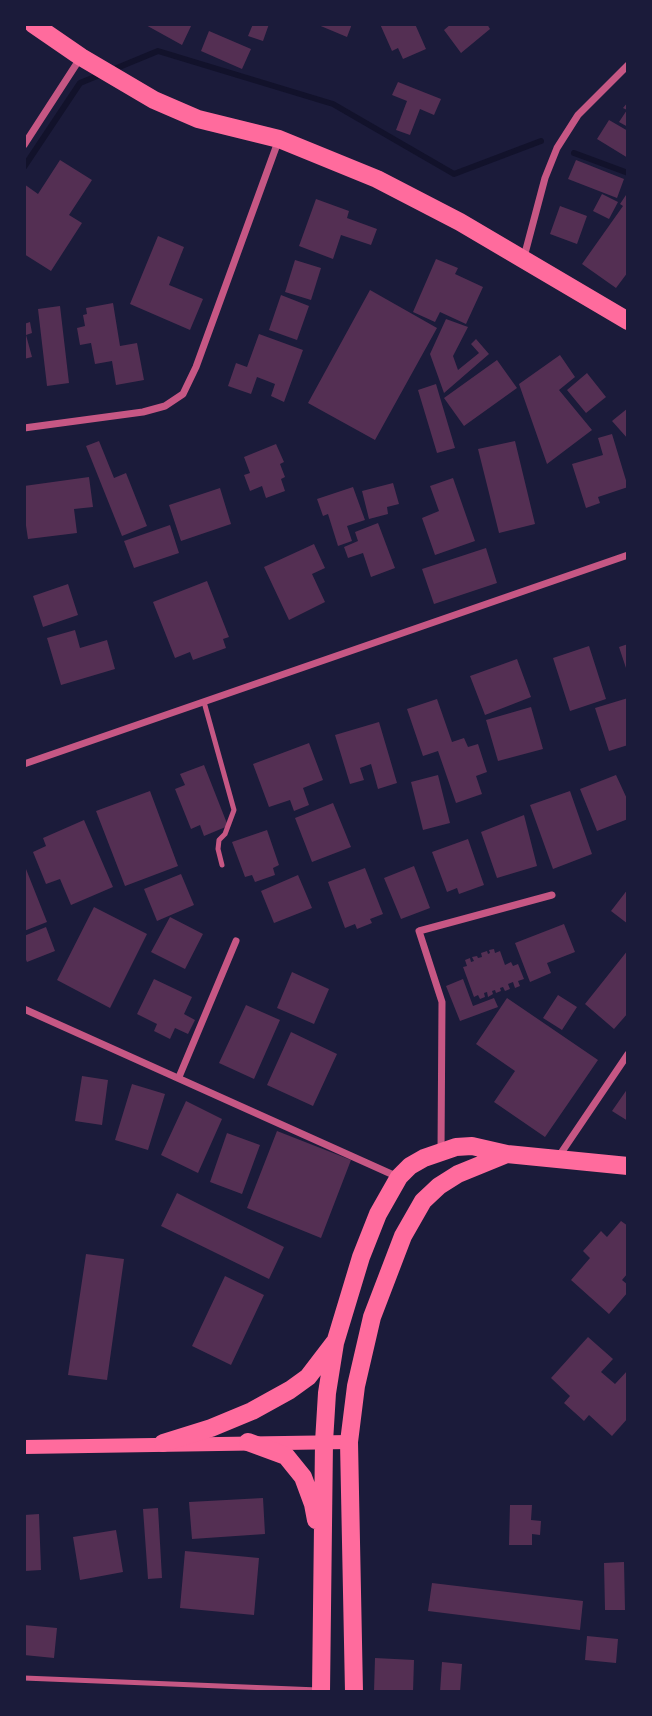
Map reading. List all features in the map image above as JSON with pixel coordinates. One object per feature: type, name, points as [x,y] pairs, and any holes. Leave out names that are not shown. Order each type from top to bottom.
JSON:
[{"type":"main road","points":[[33,24],[81,57],[154,100],[198,119],[279,139],[377,179],[460,222],[628,321]]},
{"type":"main road","points":[[321,1691],[327,1393],[335,1343],[361,1257],[378,1214],[399,1177],[410,1166],[441,1151],[472,1146],[507,1154],[628,1166]]},
{"type":"main road","points":[[354,1692],[349,1442],[356,1386],[372,1317],[388,1270],[414,1214],[423,1201],[439,1186],[458,1174],[507,1154]]},
{"type":"main road","points":[[163,1443],[221,1423],[290,1390],[307,1377],[335,1343]]},
{"type":"main road","points":[[248,1442],[286,1456],[303,1477],[313,1504],[323,1561]]},
{"type":"main road","points":[[24,1447],[349,1442]]},
{"type":"street","points":[[24,145],[81,57]]},
{"type":"street","points":[[523,258],[545,178],[557,148],[578,115],[628,65]]},
{"type":"street","points":[[24,428],[143,412],[165,406],[183,394],[196,367],[279,139]]},
{"type":"street","points":[[24,764],[628,555]]},
{"type":"street","points":[[441,1151],[442,1002],[419,930],[552,895]]},
{"type":"street","points":[[179,1077],[236,941]]},
{"type":"street","points":[[24,1009],[399,1177]]},
{"type":"street","points":[[556,1159],[628,1054]]},
{"type":"lane","points":[[204,702],[234,810],[232,820],[219,840],[222,865]]},
{"type":"lane","points":[[24,1678],[321,1691]]},
{"type":"building","points":[[144,24],[192,24],[182,45]]},
{"type":"building","points":[[253,24],[269,24],[263,41],[248,36]]},
{"type":"building","points":[[316,24],[352,24],[347,37]]},
{"type":"building","points":[[380,24],[415,24],[426,49],[403,59],[398,48],[392,51]]},
{"type":"building","points":[[451,24],[487,24],[490,29],[461,53],[444,30]]},
{"type":"building","points":[[209,31],[251,49],[242,69],[201,51]]},
{"type":"building","points":[[398,82],[441,99],[434,115],[420,109],[410,135],[396,130],[407,101],[392,95]]},
{"type":"building","points":[[628,102],[628,127],[619,122],[627,110],[623,108]]},
{"type":"building","points":[[609,120],[628,131],[628,158],[597,139]]},
{"type":"building","points":[[60,160],[92,180],[69,215],[82,223],[51,271],[24,254],[24,184],[38,194]]},
{"type":"building","points":[[576,160],[624,179],[617,198],[568,179]]},
{"type":"building","points":[[628,192],[628,272],[616,288],[582,264],[623,206],[620,204]]},
{"type":"building","points":[[602,194],[618,202],[609,219],[593,211]]},
{"type":"building","points":[[316,199],[349,211],[347,218],[377,229],[371,245],[341,235],[333,259],[299,246]]},
{"type":"building","points":[[560,206],[587,216],[577,244],[550,234]]},
{"type":"building","points":[[158,236],[184,247],[169,285],[203,299],[190,330],[130,304]]},
{"type":"building","points":[[436,259],[458,268],[455,274],[483,287],[466,324],[440,312],[435,322],[413,312]]},
{"type":"building","points":[[295,260],[321,268],[311,300],[285,292]]},
{"type":"building","points":[[370,290],[437,328],[375,440],[308,403]]},
{"type":"building","points":[[281,295],[309,306],[297,340],[269,330]]},
{"type":"building","points":[[113,303],[120,346],[137,343],[144,380],[116,385],[112,361],[95,364],[91,343],[80,345],[77,328],[85,326],[83,315],[87,314],[86,308]]},
{"type":"building","points":[[60,306],[69,383],[47,386],[38,309]]},
{"type":"building","points":[[446,319],[468,327],[453,356],[458,370],[479,353],[471,344],[476,339],[489,354],[444,393],[430,354]]},
{"type":"building","points":[[30,322],[32,333],[26,335],[32,357],[24,359],[24,324]]},
{"type":"building","points":[[259,334],[303,350],[284,402],[271,396],[275,384],[257,377],[251,394],[228,386],[236,363],[247,367]]},
{"type":"building","points":[[560,355],[575,377],[559,390],[592,430],[547,464],[519,384]]},
{"type":"building","points":[[497,360],[517,388],[464,426],[444,398]]},
{"type":"building","points":[[587,373],[606,397],[586,413],[567,390]]},
{"type":"building","points":[[436,384],[455,448],[437,453],[418,390]]},
{"type":"building","points":[[628,408],[628,439],[612,421]]},
{"type":"building","points":[[612,434],[628,487],[598,497],[600,503],[586,508],[572,464],[603,455],[598,438]]},
{"type":"building","points":[[99,441],[114,478],[126,473],[147,526],[122,536],[86,446]]},
{"type":"building","points":[[515,441],[535,524],[499,533],[478,449]]},
{"type":"building","points":[[276,444],[284,462],[280,464],[285,477],[281,479],[285,491],[266,498],[262,486],[250,491],[244,475],[250,473],[244,457]]},
{"type":"building","points":[[89,477],[93,507],[74,509],[77,533],[28,539],[24,486]]},
{"type":"building","points":[[453,478],[475,541],[435,555],[422,518],[439,511],[430,486]]},
{"type":"building","points":[[393,483],[399,504],[387,507],[388,514],[369,519],[362,491]]},
{"type":"building","points":[[353,487],[365,520],[347,526],[352,541],[338,546],[328,514],[323,516],[317,499]]},
{"type":"building","points":[[220,488],[231,524],[181,541],[169,505]]},
{"type":"building","points":[[378,523],[395,568],[371,577],[363,553],[348,558],[344,547],[358,541],[355,532]]},
{"type":"building","points":[[170,525],[179,553],[134,568],[124,541]]},
{"type":"building","points":[[314,544],[325,568],[312,574],[325,602],[289,620],[264,567]]},
{"type":"building","points":[[486,548],[497,583],[434,604],[422,569]]},
{"type":"building","points":[[207,581],[229,637],[223,639],[226,648],[193,660],[190,652],[175,658],[153,602]]},
{"type":"building","points":[[68,584],[78,615],[43,627],[33,596]]},
{"type":"building","points":[[75,630],[80,648],[107,640],[115,669],[61,685],[47,638]]},
{"type":"building","points":[[628,644],[628,671],[627,671],[619,647]]},
{"type":"building","points":[[589,646],[606,699],[570,711],[553,658]]},
{"type":"building","points":[[517,659],[531,697],[485,715],[470,676]]},
{"type":"building","points":[[628,698],[628,745],[609,751],[595,708]]},
{"type":"building","points":[[437,699],[452,742],[464,738],[468,747],[478,744],[487,772],[476,776],[482,794],[456,803],[438,751],[423,756],[407,709]]},
{"type":"building","points":[[531,707],[543,749],[498,761],[486,720]]},
{"type":"building","points":[[379,722],[397,783],[378,789],[371,764],[360,768],[364,780],[350,784],[335,735]]},
{"type":"building","points":[[309,743],[323,780],[303,788],[309,805],[294,811],[290,800],[269,807],[253,764]]},
{"type":"building","points":[[204,765],[228,826],[204,836],[200,825],[191,829],[175,789],[185,785],[180,774]]},
{"type":"building","points":[[438,775],[450,823],[423,830],[411,782]]},
{"type":"building","points":[[616,775],[628,801],[628,819],[597,831],[580,789]]},
{"type":"building","points":[[150,791],[178,866],[125,886],[96,811]]},
{"type":"building","points":[[570,791],[592,854],[553,869],[530,805]]},
{"type":"building","points":[[333,803],[351,847],[312,862],[295,818]]},
{"type":"building","points":[[524,815],[537,866],[497,878],[481,832]]},
{"type":"building","points":[[84,820],[113,887],[71,905],[60,879],[46,884],[33,852],[46,846],[43,838]]},
{"type":"building","points":[[267,830],[279,865],[273,868],[275,875],[255,882],[252,875],[245,877],[232,842]]},
{"type":"building","points":[[468,839],[484,885],[459,894],[457,888],[447,892],[432,852]]},
{"type":"building","points":[[24,864],[47,922],[24,931]]},
{"type":"building","points":[[414,866],[430,908],[401,919],[384,878]]},
{"type":"building","points":[[365,868],[383,914],[370,919],[372,923],[357,929],[355,924],[345,928],[328,882]]},
{"type":"building","points":[[181,874],[194,905],[157,921],[144,889]]},
{"type":"building","points":[[298,875],[312,908],[274,923],[261,891]]},
{"type":"building","points":[[628,889],[628,924],[611,911]]},
{"type":"building","points":[[94,907],[147,934],[110,1008],[57,980]]},
{"type":"building","points":[[170,917],[203,934],[185,969],[151,952]]},
{"type":"building","points":[[564,924],[575,952],[547,963],[551,973],[530,982],[515,943]]},
{"type":"building","points":[[46,927],[55,951],[27,962],[24,955],[24,936]]},
{"type":"building","points":[[494,949],[495,953],[500,951],[505,965],[511,962],[513,966],[518,964],[524,979],[518,981],[520,986],[515,988],[513,982],[508,984],[510,989],[505,991],[503,987],[496,993],[495,990],[492,991],[493,994],[488,997],[487,992],[484,993],[485,997],[480,999],[478,995],[474,997],[463,967],[467,966],[465,960],[470,958],[471,962],[474,961],[472,957],[482,957],[481,953],[487,951],[488,954],[489,950]]},
{"type":"building","points":[[628,950],[628,1013],[614,1029],[585,1004]]},
{"type":"building","points":[[292,972],[329,989],[314,1024],[277,1008]]},
{"type":"building","points":[[154,979],[192,997],[184,1014],[195,1020],[188,1034],[175,1028],[170,1039],[154,1031],[157,1024],[137,1014]]},
{"type":"building","points":[[463,979],[473,1006],[494,998],[498,1007],[460,1021],[446,986]]},
{"type":"building","points":[[558,995],[577,1007],[562,1030],[543,1018]]},
{"type":"building","points":[[507,998],[598,1060],[545,1137],[494,1102],[515,1071],[476,1044]]},
{"type":"building","points":[[246,1005],[280,1020],[254,1079],[219,1063]]},
{"type":"building","points":[[291,1032],[337,1054],[313,1106],[267,1085]]},
{"type":"building","points":[[82,1076],[108,1080],[102,1125],[75,1121]]},
{"type":"building","points":[[132,1084],[165,1094],[148,1150],[115,1140]]},
{"type":"building","points":[[628,1088],[628,1121],[612,1111]]},
{"type":"building","points":[[186,1101],[222,1119],[198,1173],[161,1155]]},
{"type":"building","points":[[277,1131],[351,1160],[321,1238],[247,1208]]},
{"type":"building","points":[[227,1133],[260,1145],[242,1194],[210,1182]]},
{"type":"building","points":[[177,1193],[284,1247],[269,1279],[161,1226]]},
{"type":"building","points":[[621,1221],[628,1226],[628,1273],[622,1280],[628,1285],[628,1292],[609,1314],[571,1280],[590,1258],[583,1251],[601,1231],[607,1237]]},
{"type":"building","points":[[86,1254],[124,1259],[107,1380],[68,1375]]},
{"type":"building","points":[[225,1276],[264,1295],[231,1365],[192,1346]]},
{"type":"building","points":[[588,1337],[613,1359],[601,1372],[615,1384],[628,1370],[628,1418],[612,1436],[589,1415],[584,1421],[564,1403],[570,1396],[551,1378]]},
{"type":"building","points":[[263,1498],[265,1534],[192,1539],[189,1502]]},
{"type":"building","points":[[510,1505],[532,1505],[531,1520],[541,1521],[540,1535],[532,1534],[532,1545],[509,1545]]},
{"type":"building","points":[[158,1508],[162,1578],[148,1579],[143,1509]]},
{"type":"building","points":[[39,1514],[41,1570],[24,1571],[24,1515]]},
{"type":"building","points":[[116,1530],[123,1572],[80,1580],[73,1537]]},
{"type":"building","points":[[185,1551],[259,1558],[254,1615],[180,1608]]},
{"type":"building","points":[[624,1562],[625,1610],[605,1610],[604,1563]]},
{"type":"building","points":[[432,1583],[583,1601],[580,1630],[428,1611]]},
{"type":"building","points":[[24,1625],[57,1628],[54,1658],[24,1655]]},
{"type":"building","points":[[587,1636],[618,1639],[616,1663],[585,1660]]},
{"type":"building","points":[[375,1658],[414,1660],[413,1692],[374,1692]]},
{"type":"building","points":[[442,1662],[462,1664],[460,1692],[440,1692]]},
{"type":"waterway","points":[[112,70],[158,51],[333,104],[454,174],[541,141]]},
{"type":"waterway","points":[[24,167],[80,83],[102,74]]},
{"type":"waterway","points":[[574,153],[628,173]]}]
